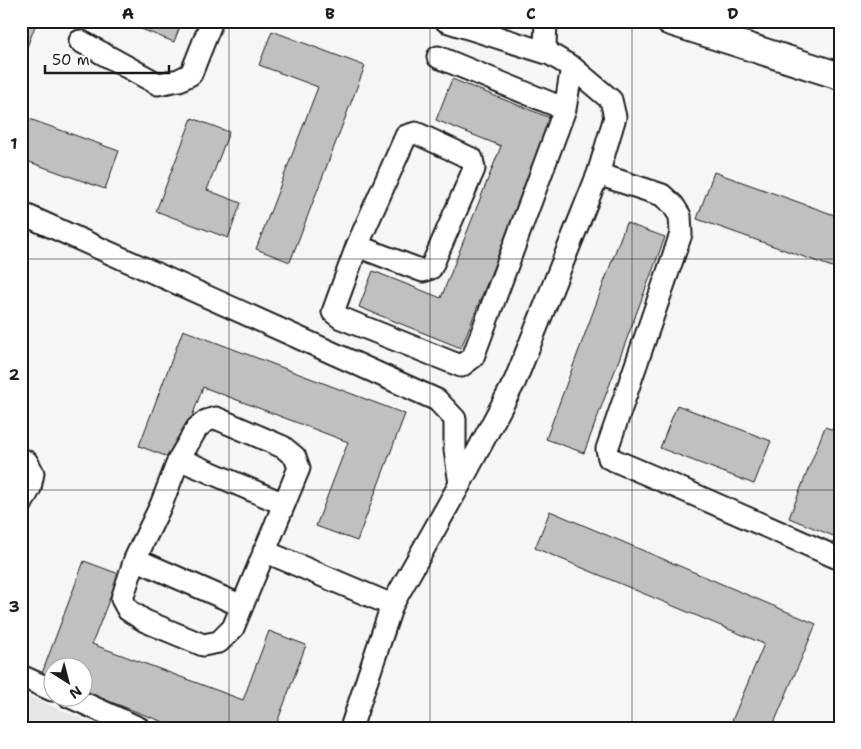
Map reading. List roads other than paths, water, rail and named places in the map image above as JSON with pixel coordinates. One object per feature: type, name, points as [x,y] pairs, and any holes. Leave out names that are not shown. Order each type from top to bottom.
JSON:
[{"type":"main road","points":[[668,21],[840,76]]},
{"type":"lane","points":[[80,41],[158,84],[179,80],[191,74],[212,21]]},
{"type":"lane","points":[[351,728],[392,605],[515,381],[598,174],[615,117],[611,100],[572,67],[550,54],[446,21]]},
{"type":"lane","points":[[546,21],[545,46],[550,54]]},
{"type":"lane","points":[[438,57],[565,109]]},
{"type":"lane","points":[[357,246],[423,271],[431,268],[474,169],[472,159],[416,133],[406,136],[357,246],[332,312],[341,318],[461,366],[473,357],[565,109],[572,67]]},
{"type":"lane","points":[[598,174],[662,195],[673,205],[680,216],[681,234],[607,449],[609,458],[840,559]]},
{"type":"lane","points":[[21,213],[437,400],[455,419],[455,450],[460,484]]},
{"type":"lane","points":[[216,418],[283,447],[294,457],[299,468],[284,504],[233,628],[219,642],[203,645],[145,621],[128,610],[122,599],[135,559],[161,505],[179,459],[197,428],[206,421],[216,418]]},
{"type":"lane","points":[[21,459],[27,462],[34,474],[30,488],[21,505]]},
{"type":"lane","points":[[179,459],[284,504]]},
{"type":"lane","points":[[264,551],[392,605]]},
{"type":"lane","points":[[135,559],[242,606]]},
{"type":"lane","points":[[21,676],[42,685]]},
{"type":"lane","points":[[90,706],[138,728]]}]
